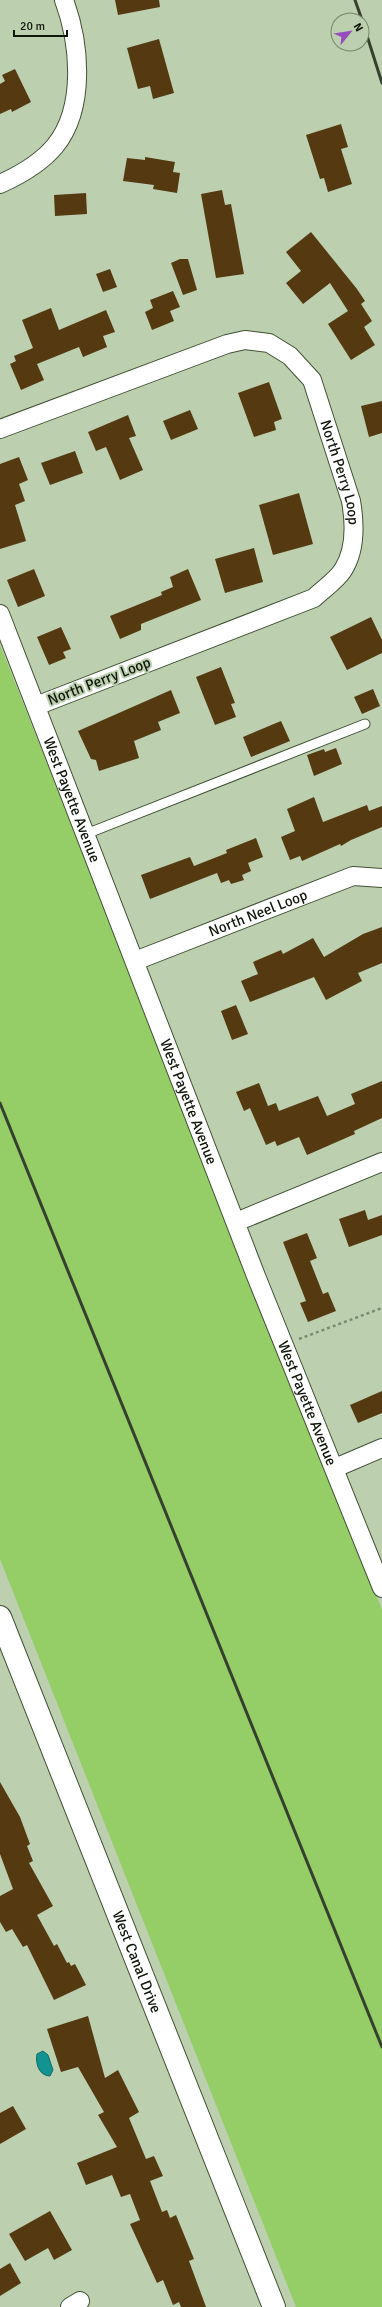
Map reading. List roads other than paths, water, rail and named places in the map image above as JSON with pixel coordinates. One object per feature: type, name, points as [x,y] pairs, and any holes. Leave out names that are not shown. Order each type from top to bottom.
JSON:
[{"type":"street","points":[[0,184],[38,162],[55,146],[68,125],[74,95],[76,67],[71,18],[64,0]]},
{"type":"street","name":"North Perry Loop","points":[[0,429],[227,344],[245,340],[269,343],[290,356],[312,380],[351,501],[354,521],[352,550],[343,570],[314,598],[36,706]]},
{"type":"street","name":"West Payette Avenue","points":[[0,614],[236,1222],[382,1588]]},
{"type":"street","name":"North Neel Loop","points":[[135,961],[353,876],[382,878]]},
{"type":"street","points":[[236,1222],[382,1162]]},
{"type":"street","points":[[335,1468],[382,1448]]},
{"type":"street","name":"West Canal Drive","points":[[0,1618],[274,2307]]},
{"type":"lane","points":[[86,834],[366,724]]},
{"type":"water","points":[[43,2051],[48,2055],[53,2070],[50,2076],[43,2074],[37,2065],[37,2054]]},
{"type":"railway","points":[[355,0],[359,12]]},
{"type":"railway","points":[[370,45],[382,83]]},
{"type":"railway","points":[[0,1103],[382,2047]]}]
